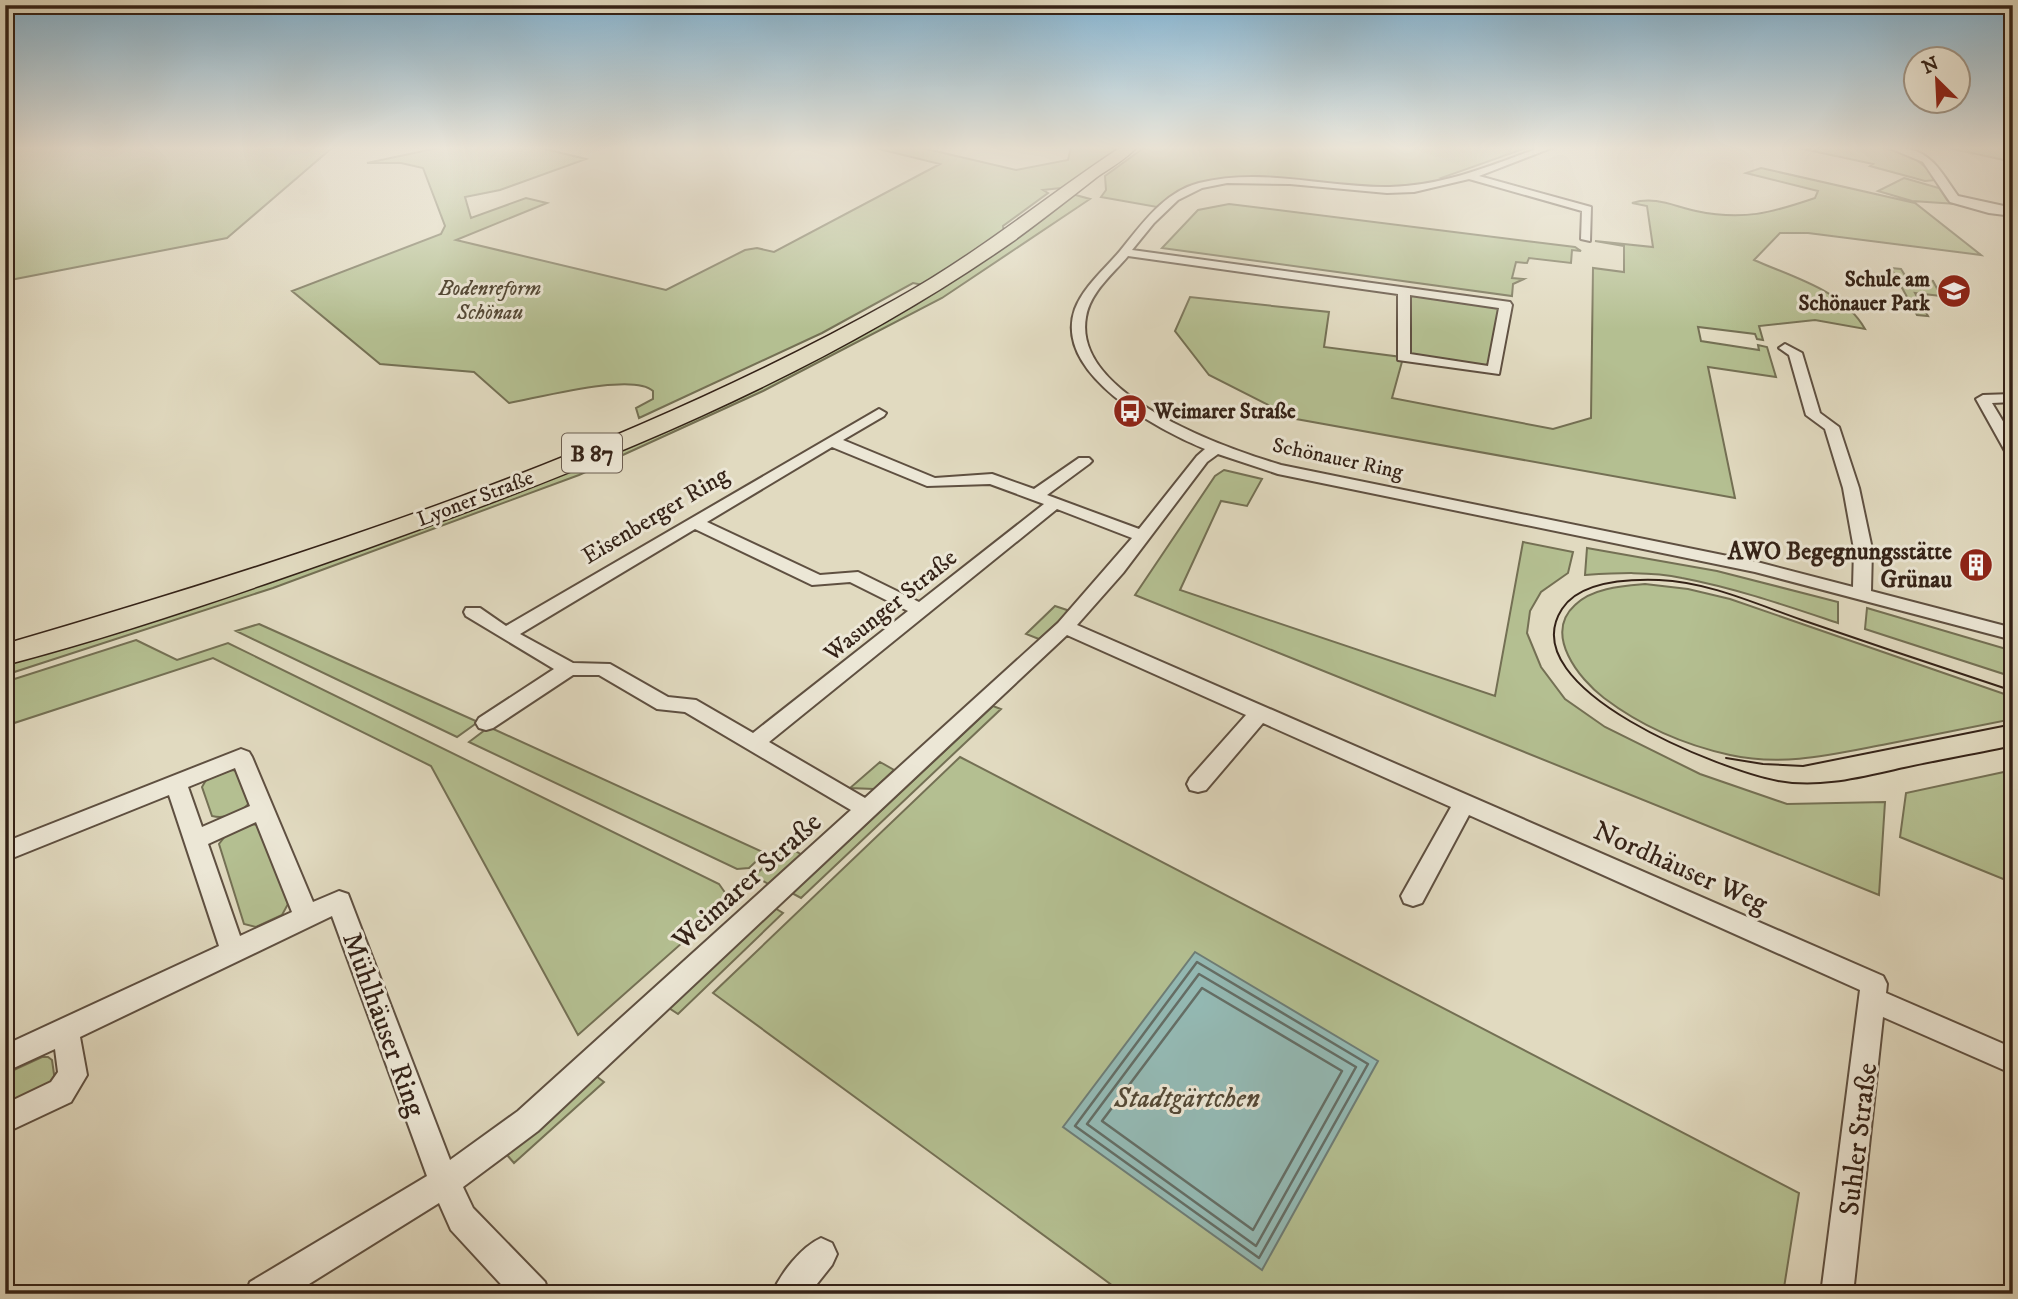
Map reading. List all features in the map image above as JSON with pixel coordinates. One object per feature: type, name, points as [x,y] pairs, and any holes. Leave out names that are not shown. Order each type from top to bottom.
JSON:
[{"type":"main road","name":"Lyoner Straße","points":[[5,654],[221,588],[365,539],[470,502],[664,422],[824,347],[939,283],[1048,208]]},
{"type":"street","name":"Schönauer Ring","points":[[1166,208],[1082,302],[1077,327],[1084,351],[1100,376],[1134,406],[1183,435],[1215,449],[1278,469],[1758,567],[2013,634]]},
{"type":"street","points":[[1582,208],[1587,209],[1586,239]]},
{"type":"street","points":[[1984,208],[2013,212]]},
{"type":"street","points":[[1125,252],[1506,305],[1494,371],[1403,358],[1404,292]]},
{"type":"street","points":[[1785,348],[1795,353],[1813,415],[1832,427],[1863,532],[1865,567],[1862,593]]},
{"type":"street","points":[[2013,398],[1983,399],[2013,451]]},
{"type":"street","name":"Eisenberger Ring","points":[[506,634],[879,413]]},
{"type":"street","points":[[831,441],[933,483],[992,479],[1142,536]]},
{"type":"street","name":"Weimarer Straße","points":[[262,1294],[444,1183],[528,1121],[1065,627],[1117,569],[1202,459],[1215,449]]},
{"type":"street","points":[[1035,496],[1084,461]]},
{"type":"street","name":"Wasunger Straße","points":[[755,742],[923,611],[1054,504]]},
{"type":"street","points":[[695,522],[818,581],[852,576],[923,611]]},
{"type":"street","points":[[473,612],[569,669],[603,669],[664,704],[689,705],[868,810]]},
{"type":"street","name":"Nordhäuser Weg","points":[[1065,627],[1464,803],[1874,992],[2013,1061]]},
{"type":"street","points":[[486,723],[569,669]]},
{"type":"street","points":[[1198,785],[1259,714]]},
{"type":"street","points":[[5,852],[241,757],[306,916]]},
{"type":"street","points":[[176,783],[233,951]]},
{"type":"street","points":[[1413,896],[1464,803]]},
{"type":"street","points":[[197,839],[264,809]]},
{"type":"street","name":"Mühlhäuser Ring","points":[[5,1059],[339,901],[444,1183]]},
{"type":"street","name":"Suhler Straße","points":[[1837,1294],[1874,992]]},
{"type":"street","points":[[5,1119],[61,1091],[73,1075],[65,1030]]},
{"type":"street","points":[[444,1183],[462,1219],[533,1294]]},
{"type":"street","points":[[788,1294],[821,1254]]},
{"type":"green space","points":[[5,208],[262,208],[227,238],[5,281]]},
{"type":"green space","name":"Bodenreform Schönau","points":[[438,208],[468,208],[471,218],[500,208],[536,208],[456,240],[666,290],[745,250],[757,248],[774,252],[858,208],[1028,208],[1003,226],[1004,233],[923,285],[913,283],[822,333],[639,418],[636,408],[653,399],[653,391],[642,386],[606,385],[509,403],[474,372],[380,364],[292,291],[441,234],[445,226]]},
{"type":"green space","points":[[1050,208],[1077,208],[942,298],[763,391],[579,475],[273,588],[5,675],[5,662],[178,609],[756,386]]},
{"type":"green space","points":[[1258,208],[1575,247],[1581,251],[1572,250],[1571,263],[1529,258],[1527,263],[1516,262],[1512,278],[1524,279],[1513,284],[1512,296],[1162,248],[1198,210]]},
{"type":"green space","points":[[1647,208],[1684,208],[1728,215],[1757,214],[1784,208],[1921,208],[1981,255],[1808,233],[1780,233],[1754,260],[1816,286],[1844,304],[1865,329],[1815,320],[1759,326],[1763,340],[1757,339],[1755,334],[1698,327],[1701,341],[1759,350],[1758,345],[1767,347],[1776,377],[1708,367],[1735,498],[1296,419],[1209,375],[1175,331],[1190,297],[1329,312],[1324,347],[1402,357],[1404,292],[1506,305],[1494,371],[1403,358],[1392,398],[1553,429],[1591,418],[1593,268],[1624,272],[1624,246],[1595,241],[1653,247]]},
{"type":"green space","points":[[1891,268],[1901,269],[1906,277],[1933,281],[1941,296],[1915,293],[1928,316],[1917,315]]},
{"type":"green space","points":[[1224,470],[1262,479],[1247,506],[1221,501],[1180,590],[1495,696],[1523,542],[1573,552],[1568,573],[1541,592],[1530,611],[1527,633],[1541,667],[1565,699],[1605,727],[1700,774],[1787,804],[1885,802],[1879,895],[1135,595],[1215,476]]},
{"type":"green space","points":[[1587,548],[1717,571],[1838,602],[1838,623],[1741,592],[1682,578],[1646,573],[1585,575]]},
{"type":"green space","points":[[1645,584],[1688,589],[1730,599],[2013,697],[2013,719],[1809,758],[1750,758],[1680,740],[1648,726],[1594,690],[1575,668],[1564,642],[1566,617],[1582,599],[1608,589]]},
{"type":"green space","points":[[1055,606],[1070,611],[1039,639],[1026,634]]},
{"type":"green space","points":[[1867,608],[2013,651],[2013,677],[1865,629]]},
{"type":"green space","points":[[259,624],[478,722],[457,737],[236,631]]},
{"type":"green space","points":[[136,640],[177,660],[228,643],[719,884],[726,894],[717,912],[578,1035],[431,766],[213,658],[5,726],[5,682]]},
{"type":"green space","points":[[993,706],[1001,709],[801,898],[790,892],[809,878]]},
{"type":"green space","points":[[489,727],[765,853],[749,868],[737,869],[469,742]]},
{"type":"green space","name":"Stadtgärtchen","points":[[960,757],[1799,1193],[1783,1294],[1124,1294],[713,993]]},
{"type":"green space","points":[[880,762],[894,770],[874,789],[850,788]]},
{"type":"green space","points":[[231,770],[239,771],[251,800],[234,814],[212,816],[202,787],[206,780]]},
{"type":"green space","points":[[2013,770],[2013,883],[1900,837],[1906,793]]},
{"type":"green space","points":[[253,824],[260,826],[288,904],[282,915],[256,927],[244,924],[219,844],[226,835]]},
{"type":"green space","points":[[787,846],[802,855],[785,869],[772,886],[754,876]]},
{"type":"green space","points":[[773,907],[783,913],[678,1014],[669,1008]]},
{"type":"green space","points":[[42,1057],[52,1060],[55,1081],[5,1111],[5,1074]]},
{"type":"green space","points":[[596,1076],[604,1082],[514,1163],[507,1155]]},
{"type":"water","points":[[1195,952],[1378,1061],[1262,1270],[1063,1127]]},
{"type":"tram line","points":[[2013,691],[1732,595],[1678,582],[1620,581],[1593,587],[1570,600],[1562,609],[1554,639],[1566,668],[1593,696],[1630,721],[1714,761],[1778,781],[1810,784],[1841,781],[2013,746]]},
{"type":"tram line","points":[[1726,758],[1763,764],[1803,766],[2013,724]]},
{"type":"place","name":"Schule am Schönauer Park","points":[[1954,291]]},
{"type":"place","name":"Weimarer Straße","points":[[1130,411]]},
{"type":"place","name":"AWO Begegnungsstätte Grünau","points":[[1976,565]]}]
